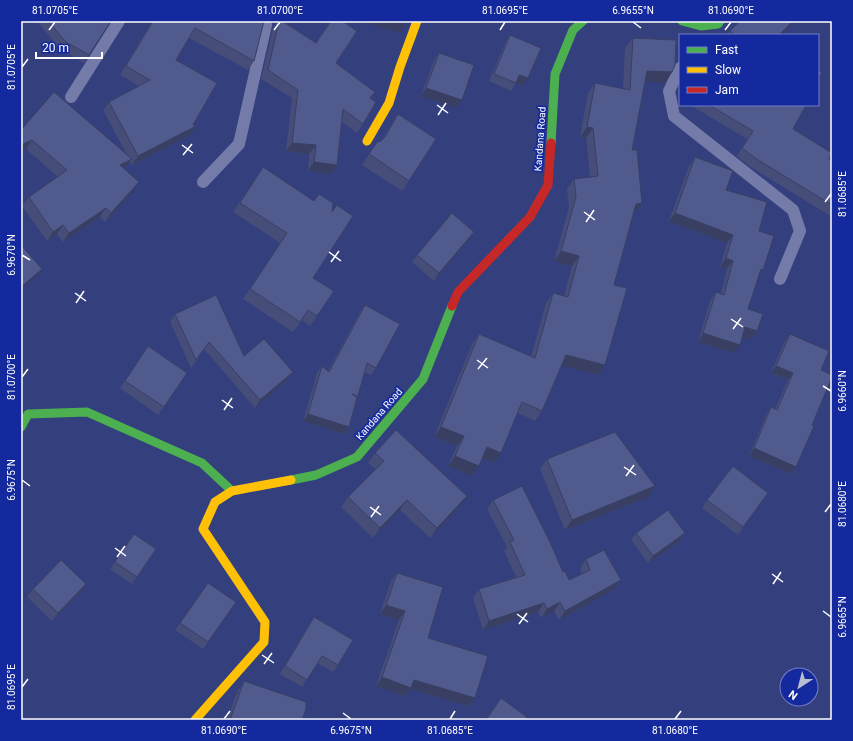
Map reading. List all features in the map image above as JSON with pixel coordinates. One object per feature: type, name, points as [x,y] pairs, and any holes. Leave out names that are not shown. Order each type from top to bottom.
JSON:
[{"type":"street","points":[[367,142],[389,103],[400,67],[417,21]]},
{"type":"street","name":"Kandana Road","points":[[195,720],[264,642],[265,622],[203,529],[214,502],[232,491],[316,475],[356,457],[423,379],[458,292],[530,217],[548,185],[555,74],[573,30],[583,21]]},
{"type":"street","points":[[682,21],[699,30],[718,24],[720,21]]},
{"type":"street","points":[[21,427],[28,414],[86,412],[202,463],[232,491]]},
{"type":"lane","points":[[71,97],[119,21]]},
{"type":"lane","points":[[203,182],[239,144],[268,22]]},
{"type":"lane","points":[[679,70],[669,91],[674,116],[793,210],[800,231],[780,279]]},
{"type":"building","points":[[48,21],[111,21],[89,55],[66,42]]},
{"type":"building","points":[[153,21],[264,21],[254,61],[195,28],[176,60],[217,83],[193,125],[196,126],[138,156],[109,102],[150,80],[126,66]]},
{"type":"building","points":[[279,21],[282,21],[316,43],[331,21],[342,21],[357,31],[336,63],[375,92],[370,98],[376,102],[363,124],[343,109],[337,165],[314,162],[316,145],[292,143],[298,90],[268,70]]},
{"type":"building","points":[[740,21],[793,21],[780,34],[734,34],[730,31]]},
{"type":"building","points":[[510,35],[541,48],[528,78],[519,75],[516,83],[494,74]]},
{"type":"building","points":[[633,38],[676,40],[675,65],[672,72],[647,71],[632,150],[637,150],[642,203],[636,204],[614,285],[627,288],[605,365],[566,355],[542,411],[522,402],[501,453],[487,447],[479,466],[455,456],[464,436],[441,427],[479,334],[535,358],[553,293],[568,297],[579,256],[561,251],[576,197],[574,179],[598,176],[593,128],[587,127],[595,83],[630,90]]},
{"type":"building","points":[[439,53],[474,65],[462,100],[426,88]]},
{"type":"building","points":[[819,70],[822,72],[819,79]]},
{"type":"building","points":[[54,92],[132,159],[120,165],[139,182],[111,213],[106,208],[69,233],[63,225],[53,232],[29,197],[67,170],[32,140],[21,145],[21,130]]},
{"type":"building","points":[[711,106],[805,106],[793,129],[832,153],[829,159],[832,161],[832,205],[755,158],[742,148],[753,131]]},
{"type":"building","points":[[398,114],[436,139],[409,181],[369,154],[377,142],[381,141],[385,137]]},
{"type":"building","points":[[695,157],[733,171],[726,190],[767,202],[759,231],[774,236],[748,309],[763,314],[757,331],[745,327],[740,345],[703,333],[716,292],[724,295],[733,261],[726,258],[733,235],[675,213]]},
{"type":"building","points":[[263,167],[314,201],[319,194],[333,203],[332,212],[337,205],[353,216],[313,278],[334,291],[317,316],[308,310],[300,322],[250,289],[287,233],[240,203]]},
{"type":"building","points":[[452,213],[474,232],[439,273],[417,255]]},
{"type":"building","points":[[21,245],[42,269],[21,287]]},
{"type":"building","points":[[216,295],[244,356],[264,339],[293,372],[260,400],[209,342],[196,360],[175,314]]},
{"type":"building","points":[[365,305],[400,324],[376,368],[367,363],[358,396],[352,394],[357,398],[349,427],[308,414],[322,366],[329,372]]},
{"type":"building","points":[[790,334],[829,351],[821,370],[832,375],[812,425],[814,426],[796,467],[754,448],[771,407],[777,410],[793,373],[776,366]]},
{"type":"building","points":[[148,346],[187,373],[164,407],[125,381]]},
{"type":"building","points":[[396,430],[467,496],[437,528],[407,500],[380,528],[348,497],[384,461],[375,453]]},
{"type":"building","points":[[615,432],[655,486],[572,520],[547,459]]},
{"type":"building","points":[[733,466],[768,493],[743,527],[707,500]]},
{"type":"building","points":[[522,486],[563,572],[565,571],[569,580],[590,570],[586,559],[604,550],[621,580],[565,611],[560,602],[547,609],[544,603],[489,621],[479,589],[525,575],[510,542],[514,540],[493,500]]},
{"type":"building","points":[[668,510],[685,533],[653,556],[636,533]]},
{"type":"building","points":[[134,534],[156,549],[137,577],[115,562]]},
{"type":"building","points":[[61,560],[86,584],[58,613],[33,589]]},
{"type":"building","points":[[397,573],[443,587],[428,638],[488,656],[475,698],[414,680],[411,688],[382,677],[405,611],[386,605]]},
{"type":"building","points":[[208,583],[236,602],[208,642],[180,623]]},
{"type":"building","points":[[314,617],[353,640],[338,665],[322,656],[307,680],[285,666]]},
{"type":"building","points":[[244,681],[306,702],[306,709],[302,720],[230,720]]},
{"type":"building","points":[[501,698],[527,717],[525,720],[486,720]]},
{"type":"traffic: fast","points":[[551,143],[555,74],[573,30],[583,21]]},
{"type":"traffic: fast","points":[[682,21],[701,26],[718,24],[720,21]]},
{"type":"traffic: fast","points":[[291,480],[316,475],[357,457],[423,379],[452,306]]},
{"type":"traffic: fast","points":[[21,427],[28,414],[87,412],[202,463],[232,491]]},
{"type":"traffic: slow","points":[[367,141],[389,103],[400,67],[417,21]]},
{"type":"traffic: slow","points":[[195,720],[264,642],[265,622],[203,529],[215,502],[232,491],[291,480]]},
{"type":"traffic: jam","points":[[452,306],[458,292],[530,217],[548,185],[551,143]]}]
